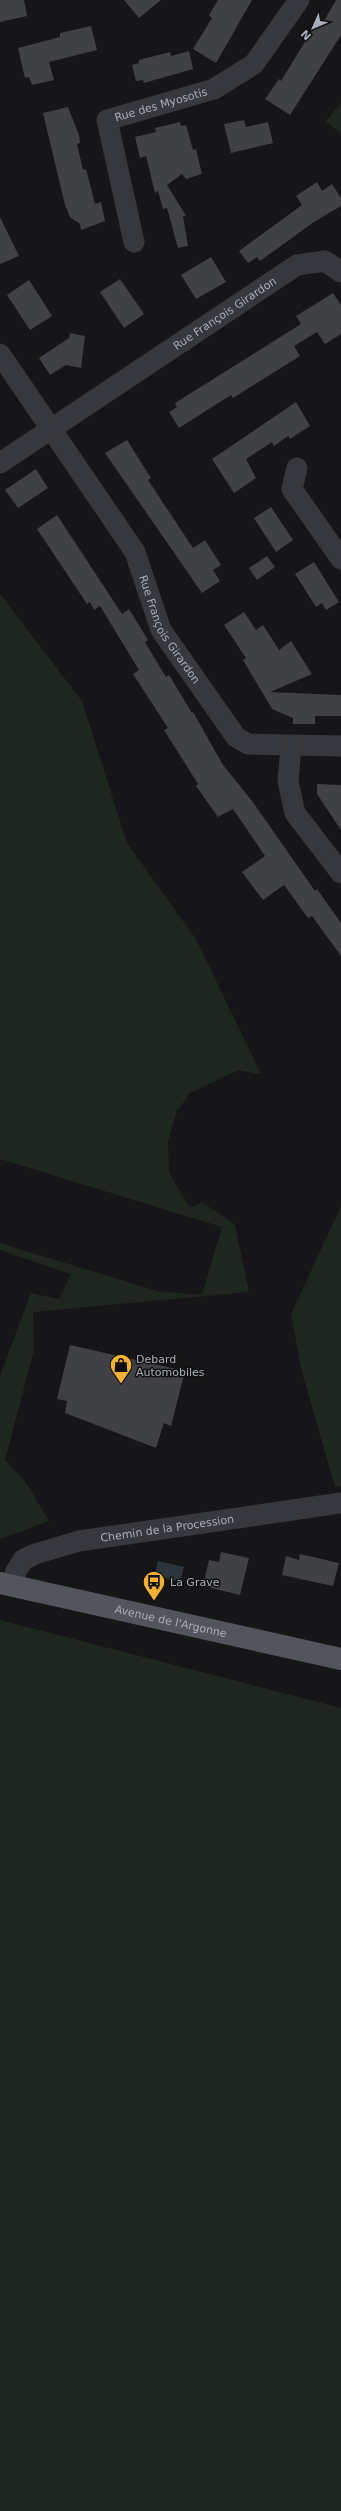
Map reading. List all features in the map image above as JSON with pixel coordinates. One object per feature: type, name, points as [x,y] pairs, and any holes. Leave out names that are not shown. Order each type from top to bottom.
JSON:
[{"type":"main road","name":"Avenue de l'Argonne","points":[[6,1584],[341,1659]]},
{"type":"street","name":"Rue des Myosotis","points":[[134,242],[107,120],[214,89],[254,64],[299,0]]},
{"type":"street","name":"Rue François Girardon","points":[[0,463],[297,265],[325,261],[341,272]]},
{"type":"street","points":[[0,354],[52,428]]},
{"type":"street","name":"Rue François Girardon","points":[[52,428],[135,552],[161,630],[232,732],[248,744],[341,746]]},
{"type":"street","points":[[297,468],[292,489],[341,559]]},
{"type":"street","points":[[291,746],[288,781],[295,813],[341,873]]},
{"type":"street","name":"Chemin de la Procession","points":[[6,1584],[23,1560],[35,1554],[79,1541],[341,1502]]},
{"type":"shaded area","points":[[341,103],[341,134],[326,121]]},
{"type":"shaded area","points":[[0,594],[82,701],[127,843],[196,939],[261,1074],[238,1070],[190,1093],[176,1113],[168,1142],[169,1173],[190,1208],[202,1202],[235,1225],[249,1292],[33,1312],[34,1350],[5,1460],[25,1481],[49,1521],[0,1539],[0,1376],[31,1293],[59,1299],[71,1274],[0,1250],[0,1243],[157,1291],[202,1295],[222,1227],[0,1159]]},
{"type":"shaded area","points":[[341,1206],[341,1486],[335,1487],[301,1368],[291,1314]]},
{"type":"shaded area","points":[[158,1561],[184,1567],[180,1582],[155,1575]]},
{"type":"shaded area","points":[[0,1620],[341,1708],[341,2511],[0,2511]]},
{"type":"building","points":[[0,0],[24,0],[27,16],[0,22]]},
{"type":"building","points":[[124,0],[161,0],[139,18]]},
{"type":"building","points":[[218,0],[252,0],[216,63],[193,49],[212,18],[209,15]]},
{"type":"building","points":[[336,0],[341,0],[341,35],[290,115],[265,99],[279,79],[281,81],[315,25],[320,28]]},
{"type":"building","points":[[91,26],[97,50],[49,62],[54,80],[32,85],[29,77],[25,78],[18,48],[60,37],[60,33]]},
{"type":"building","points":[[189,51],[193,69],[144,83],[143,80],[136,81],[132,65],[139,63],[139,60],[170,52],[171,56]]},
{"type":"building","points":[[68,107],[79,135],[80,143],[77,144],[83,170],[86,169],[95,204],[101,202],[105,221],[81,230],[80,224],[70,217],[65,205],[43,113]]},
{"type":"building","points":[[244,120],[246,127],[268,122],[273,143],[231,153],[224,124]]},
{"type":"building","points":[[180,122],[181,126],[186,125],[193,150],[196,149],[202,174],[186,179],[182,174],[167,185],[186,216],[183,216],[188,246],[178,248],[167,208],[163,209],[158,191],[155,193],[146,156],[140,158],[135,137],[156,132],[155,128]]},
{"type":"building","points":[[317,182],[322,191],[332,184],[341,198],[341,206],[314,222],[260,261],[257,257],[248,263],[239,251],[302,205],[296,196]]},
{"type":"building","points":[[0,217],[19,256],[0,264]]},
{"type":"building","points":[[211,257],[226,282],[196,299],[181,275]]},
{"type":"building","points":[[120,279],[144,314],[124,328],[100,292]]},
{"type":"building","points":[[29,280],[52,316],[30,330],[7,295]]},
{"type":"building","points":[[333,293],[341,305],[341,334],[325,344],[317,332],[294,346],[300,356],[233,398],[231,395],[179,428],[169,412],[177,407],[175,403],[301,324],[296,316]]},
{"type":"building","points":[[70,333],[85,336],[81,368],[66,365],[50,375],[39,358],[69,338]]},
{"type":"building","points":[[296,402],[310,426],[290,439],[288,436],[274,446],[272,442],[246,459],[256,478],[234,493],[212,459]]},
{"type":"building","points":[[127,440],[151,478],[148,480],[193,548],[205,540],[221,565],[213,570],[220,581],[202,593],[105,453]]},
{"type":"building","points":[[36,469],[48,488],[18,508],[5,490]]},
{"type":"building","points":[[271,507],[293,540],[276,552],[254,518]]},
{"type":"building","points":[[57,515],[122,614],[129,609],[148,640],[145,642],[166,677],[169,675],[192,713],[193,712],[223,765],[252,801],[315,891],[317,889],[341,923],[341,956],[312,916],[308,918],[284,885],[263,900],[242,872],[265,856],[233,809],[218,817],[196,786],[198,784],[164,730],[168,728],[133,674],[139,670],[100,606],[94,610],[90,602],[87,604],[37,529]]},
{"type":"building","points":[[267,556],[275,567],[257,580],[249,568]]},
{"type":"building","points":[[314,562],[339,602],[326,610],[322,603],[316,607],[295,574]]},
{"type":"building","points":[[244,612],[256,630],[263,625],[279,650],[291,641],[312,674],[270,692],[341,695],[341,716],[315,716],[315,724],[293,724],[293,718],[272,709],[243,660],[246,658],[224,625]]},
{"type":"building","points":[[317,784],[341,785],[341,830],[317,794]]},
{"type":"building","name":"Debard Automobiles","points":[[70,1345],[185,1371],[171,1426],[164,1423],[156,1448],[65,1413],[67,1401],[57,1399]]},
{"type":"building","points":[[221,1552],[249,1558],[240,1595],[203,1586],[209,1560],[219,1562]]},
{"type":"building","points":[[300,1554],[339,1563],[333,1586],[282,1575],[286,1556],[299,1560]]},
{"type":"place","name":"Debard Automobiles","points":[[121,1384]]},
{"type":"place","name":"La Grave","points":[[154,1602]]}]
